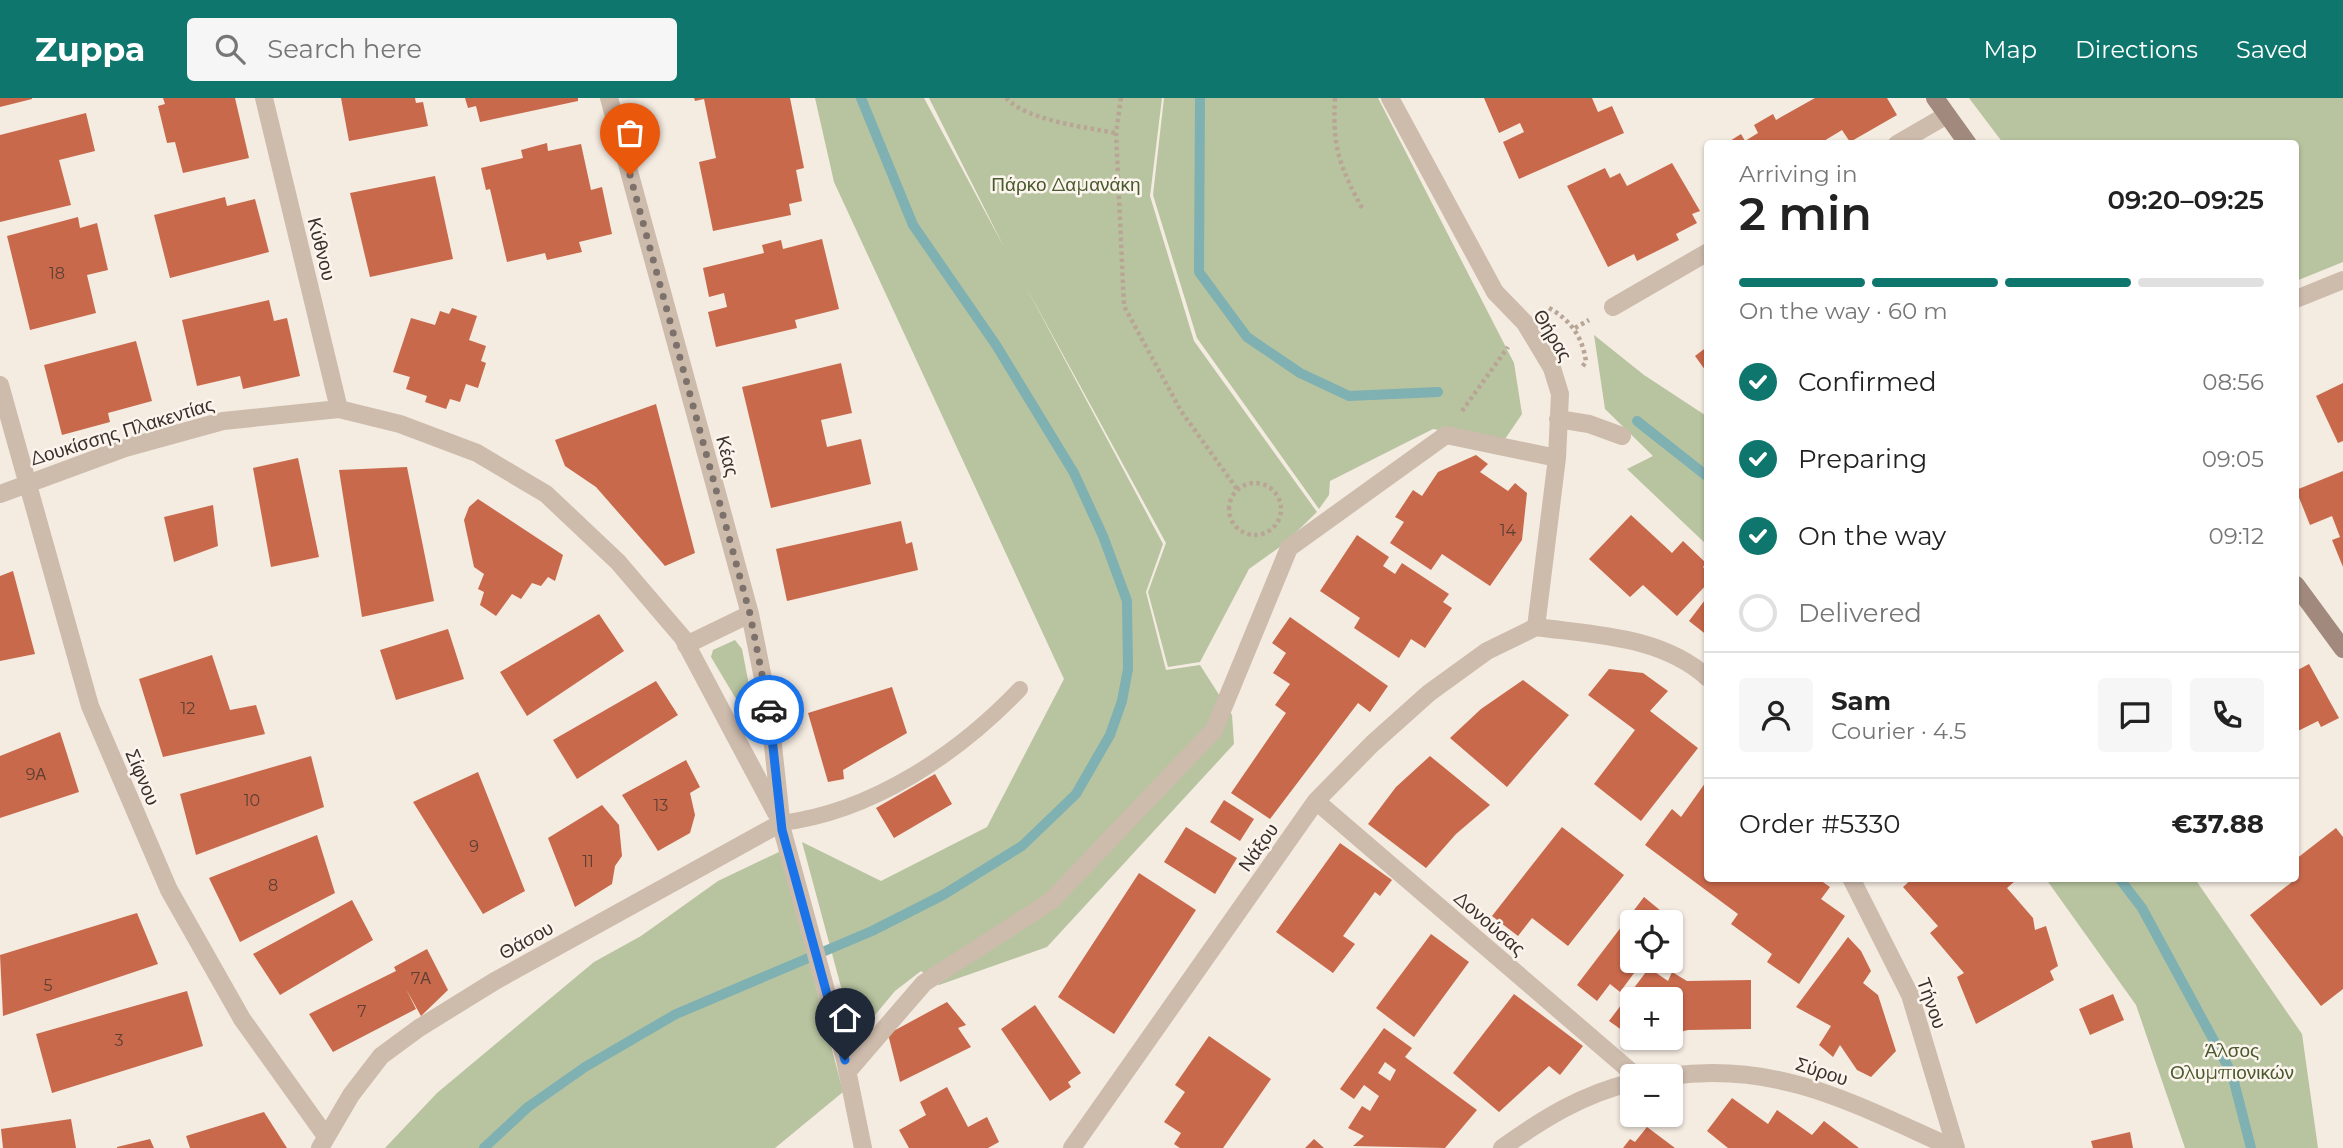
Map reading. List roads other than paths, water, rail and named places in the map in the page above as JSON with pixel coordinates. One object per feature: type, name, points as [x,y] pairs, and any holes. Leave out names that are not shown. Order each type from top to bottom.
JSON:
[{"type":"street","name":"Κύθνου","points":[[264,98],[339,409]]},
{"type":"street","name":"Κέας","points":[[609,98],[750,614],[768,708],[781,826]]},
{"type":"street","name":"Θήρας","points":[[1390,98],[1495,292],[1525,323],[1552,368],[1560,394],[1558,458],[1536,627]]},
{"type":"street","points":[[1935,98],[1965,140]]},
{"type":"street","points":[[1904,140],[1947,115]]},
{"type":"street","points":[[1613,307],[1704,254]]},
{"type":"street","points":[[2299,298],[2343,280]]},
{"type":"street","name":"Σίφνου","points":[[0,385],[25,483],[90,706],[169,890],[242,1019],[322,1141]]},
{"type":"street","name":"Δουκίσσης Πλακεντίας","points":[[0,494],[125,448],[223,421],[339,409],[400,424],[477,453],[546,495],[618,562],[686,645],[781,826]]},
{"type":"street","points":[[1558,419],[1589,424],[1622,436]]},
{"type":"street","points":[[847,1065],[924,983],[1051,901],[1214,730],[1289,548],[1446,435],[1558,458]]},
{"type":"street","points":[[2299,589],[2343,649]]},
{"type":"street","points":[[686,645],[750,614]]},
{"type":"street","points":[[1536,627],[1646,643],[1696,667],[1704,674]]},
{"type":"street","name":"Νάξου","points":[[1072,1148],[1316,802],[1371,744],[1429,693],[1487,651],[1536,627]]},
{"type":"street","name":"Δονούσας","points":[[1316,802],[1622,1064]]},
{"type":"street","points":[[781,826],[847,1065],[863,1148]]},
{"type":"street","name":"Θάσου","points":[[322,1141],[381,1056],[419,1028],[495,981],[781,826]]},
{"type":"street","name":"Τήνου","points":[[1853,882],[1910,995],[1954,1148]]},
{"type":"street","name":"Σύρου","points":[[1683,1074],[1708,1071],[1781,1080],[1826,1091],[1954,1148]]},
{"type":"street","points":[[1502,1148],[1542,1119],[1597,1091],[1620,1085]]},
{"type":"lane","points":[[781,826],[830,813],[881,792],[931,763],[990,721],[1020,689]]},
{"type":"waterway","points":[[484,1148],[528,1107],[585,1067],[676,1014],[872,931],[943,895],[1022,846],[1076,794],[1110,735],[1122,701],[1128,669],[1127,601],[1103,536],[1074,473],[996,345],[913,225],[861,98]]},
{"type":"waterway","points":[[1200,98],[1199,272],[1247,337],[1300,373],[1349,396],[1438,392]]},
{"type":"waterway","points":[[1637,421],[1704,474]]},
{"type":"waterway","points":[[2122,882],[2142,908],[2232,1074],[2251,1148]]},
{"type":"park label","name":"Πάρκο Δαμανάκη","points":[[1066,184]]},
{"type":"park label","name":"Άλσος Ολυμπιονικών","points":[[2232,1061]]}]
